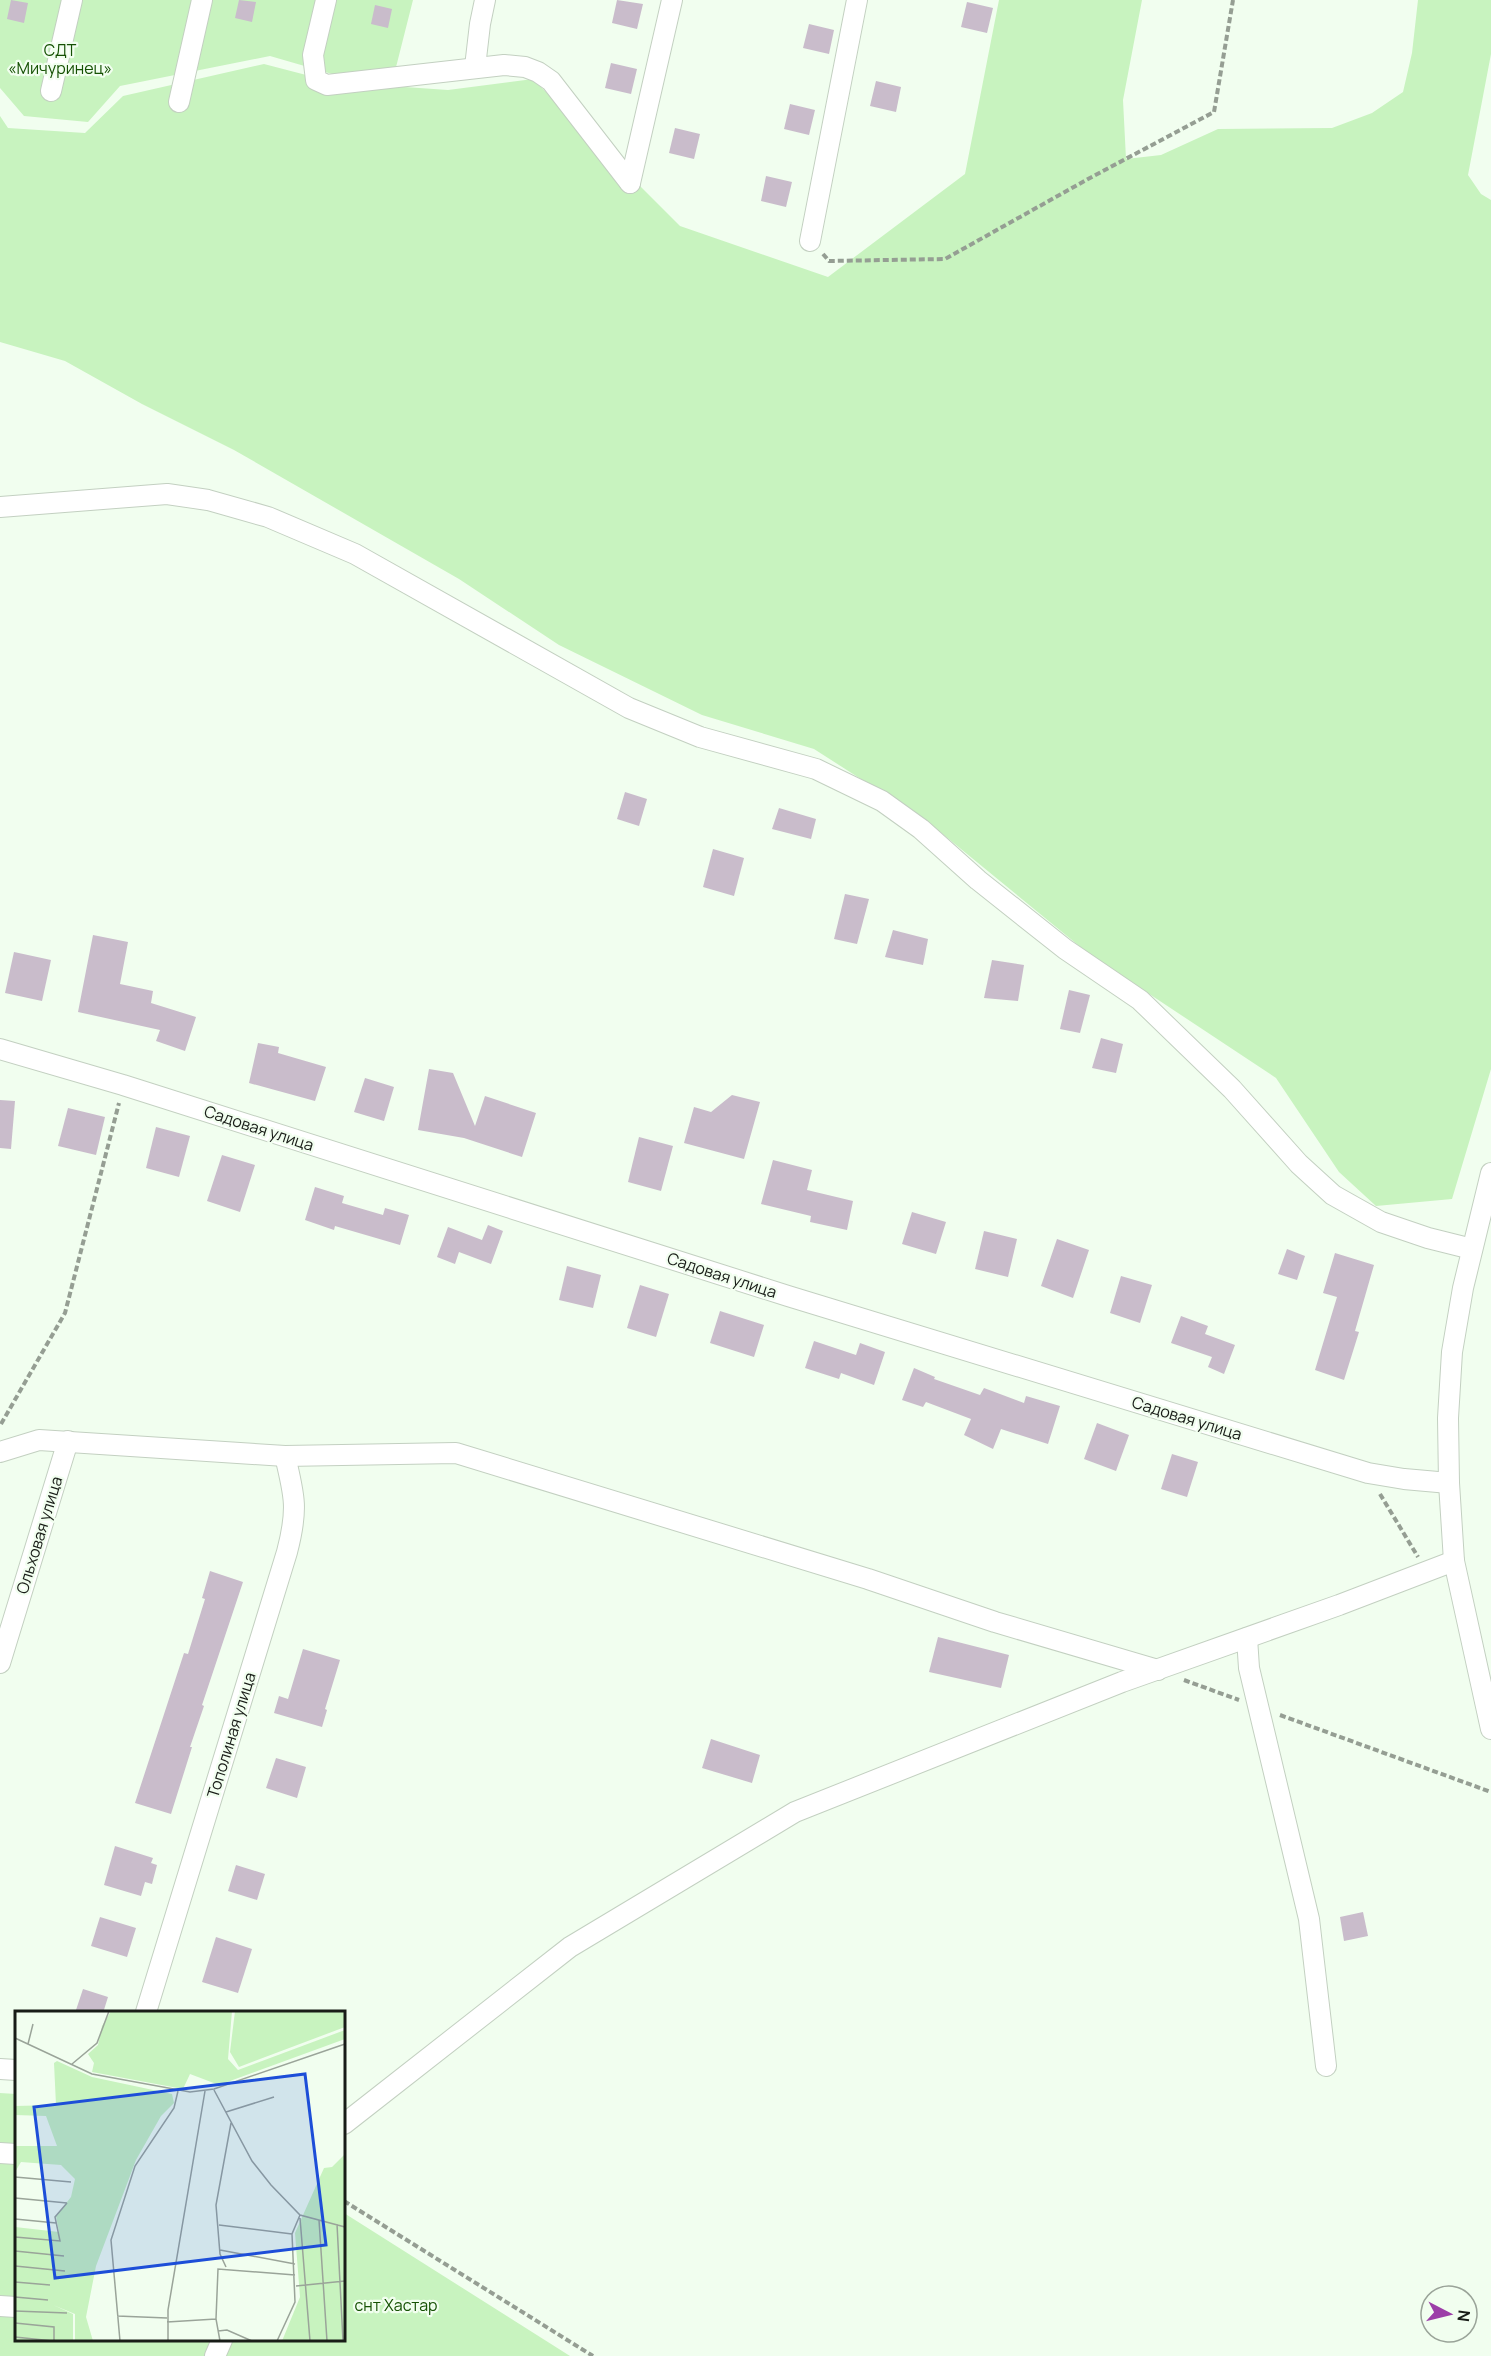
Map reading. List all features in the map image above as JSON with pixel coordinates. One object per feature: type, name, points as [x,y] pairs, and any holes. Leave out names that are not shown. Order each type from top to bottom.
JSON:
[{"type":"street","points":[[51,91],[72,0]]},
{"type":"street","points":[[179,102],[202,0]]},
{"type":"street","points":[[326,0],[313,55],[316,80],[327,85],[504,65],[525,67],[538,72],[550,81],[630,183],[672,0]]},
{"type":"street","points":[[475,68],[485,0]]},
{"type":"street","points":[[810,241],[857,0]]},
{"type":"street","points":[[0,507],[167,494],[208,500],[268,517],[354,554],[629,708],[700,737],[816,769],[882,801],[921,829],[978,880],[1065,949],[1140,1000],[1232,1089],[1299,1164],[1333,1195],[1381,1222],[1428,1238],[1472,1249]]},
{"type":"street","name":"Садовая улица","points":[[0,1049],[123,1085],[788,1296],[1368,1473],[1449,1483]]},
{"type":"street","points":[[1491,1173],[1463,1288],[1452,1352],[1448,1418],[1449,1483],[1455,1561],[1491,1729]]},
{"type":"street","points":[[0,1452],[39,1440],[285,1456],[456,1453],[868,1579],[995,1622],[1158,1670]]},
{"type":"street","name":"Ольховая улица","points":[[0,1663],[68,1441]]},
{"type":"street","name":"Тополиная улица","points":[[147,2011],[295,1521],[294,1495],[285,1456]]},
{"type":"street","points":[[345,2123],[570,1947],[795,1812],[1122,1682],[1455,1561]]},
{"type":"street","points":[[1247,1638],[1249,1668],[1309,1919],[1326,2066]]},
{"type":"street","points":[[0,2069],[15,2070]]},
{"type":"street","points":[[0,2153],[15,2154]]},
{"type":"street","points":[[0,2306],[15,2307]]},
{"type":"street","points":[[215,2356],[222,2341]]},
{"type":"path","points":[[810,241],[829,261],[945,259],[1214,112],[1233,0]]},
{"type":"path","points":[[1,1424],[65,1313],[123,1085]]},
{"type":"path","points":[[1368,1473],[1426,1572]]},
{"type":"path","points":[[1158,1670],[1491,1792]]},
{"type":"path","points":[[345,2201],[593,2356]]},
{"type":"green space","name":"СДТ «Мичуринец»","points":[[0,0],[413,0],[393,79],[339,76],[270,56],[120,86],[88,122],[24,116],[0,88]]},
{"type":"green space","points":[[999,0],[1142,0],[1123,100],[1126,159],[1161,155],[1218,129],[1332,128],[1372,113],[1403,92],[1412,53],[1418,0],[1491,0],[1491,54],[1468,175],[1481,194],[1491,200],[1491,1069],[1452,1199],[1376,1206],[1339,1172],[1276,1078],[1089,954],[928,822],[814,749],[702,715],[559,645],[459,579],[234,450],[142,404],[65,361],[0,342],[0,116],[8,128],[85,133],[123,96],[264,64],[333,82],[448,90],[533,79],[680,226],[828,277],[965,174]]},
{"type":"green space","name":"снт Хастар","points":[[0,2093],[15,2094],[15,2341],[345,2341],[345,2214],[570,2356],[0,2356]]},
{"type":"building","points":[[11,0],[28,3],[24,23],[7,19]]},
{"type":"building","points":[[239,0],[256,2],[252,22],[235,18]]},
{"type":"building","points":[[617,0],[643,4],[637,29],[612,23]]},
{"type":"building","points":[[967,2],[993,8],[987,33],[961,27]]},
{"type":"building","points":[[375,5],[392,9],[388,28],[371,24]]},
{"type":"building","points":[[809,24],[834,30],[829,54],[803,48]]},
{"type":"building","points":[[611,63],[637,69],[631,94],[605,88]]},
{"type":"building","points":[[876,81],[901,87],[896,112],[870,106]]},
{"type":"building","points":[[790,104],[815,110],[809,135],[784,129]]},
{"type":"building","points":[[675,128],[700,134],[694,159],[669,153]]},
{"type":"building","points":[[766,176],[792,182],[786,207],[761,201]]},
{"type":"building","points":[[625,792],[647,799],[639,826],[617,819]]},
{"type":"building","points":[[779,808],[816,819],[811,839],[772,829]]},
{"type":"building","points":[[713,849],[744,858],[734,896],[703,887]]},
{"type":"building","points":[[845,894],[869,899],[857,944],[834,939]]},
{"type":"building","points":[[893,930],[928,939],[923,965],[885,957]]},
{"type":"building","points":[[93,935],[128,942],[120,984],[153,991],[151,1003],[196,1017],[185,1051],[156,1041],[160,1030],[78,1012]]},
{"type":"building","points":[[14,952],[51,960],[42,1001],[5,993]]},
{"type":"building","points":[[992,960],[1024,965],[1018,1001],[984,998]]},
{"type":"building","points":[[1069,990],[1090,995],[1080,1033],[1060,1029]]},
{"type":"building","points":[[1101,1038],[1123,1044],[1116,1073],[1092,1068]]},
{"type":"building","points":[[258,1043],[279,1047],[278,1053],[326,1067],[315,1101],[249,1083]]},
{"type":"building","points":[[429,1069],[453,1073],[475,1126],[485,1096],[536,1113],[522,1157],[464,1138],[418,1130]]},
{"type":"building","points":[[365,1078],[394,1087],[384,1121],[354,1112]]},
{"type":"building","points":[[732,1095],[760,1102],[744,1159],[684,1143],[694,1107],[711,1112]]},
{"type":"building","points":[[0,1100],[15,1101],[11,1149],[0,1148]]},
{"type":"building","points":[[68,1108],[105,1117],[96,1155],[58,1146]]},
{"type":"building","points":[[156,1127],[190,1136],[179,1177],[146,1168]]},
{"type":"building","points":[[639,1137],[673,1146],[661,1191],[628,1182]]},
{"type":"building","points":[[222,1155],[255,1165],[240,1212],[207,1201]]},
{"type":"building","points":[[773,1160],[812,1170],[807,1190],[853,1201],[847,1230],[810,1222],[811,1216],[761,1204]]},
{"type":"building","points":[[315,1187],[344,1196],[342,1203],[383,1215],[385,1208],[409,1215],[400,1245],[335,1226],[334,1230],[305,1220]]},
{"type":"building","points":[[912,1212],[946,1222],[936,1254],[902,1244]]},
{"type":"building","points":[[488,1225],[503,1231],[491,1264],[459,1252],[455,1264],[437,1257],[448,1227],[482,1240]]},
{"type":"building","points":[[984,1231],[1017,1239],[1008,1277],[975,1269]]},
{"type":"building","points":[[1057,1239],[1089,1250],[1073,1298],[1041,1286]]},
{"type":"building","points":[[1287,1249],[1305,1256],[1297,1280],[1278,1274]]},
{"type":"building","points":[[1335,1253],[1374,1265],[1355,1331],[1359,1332],[1344,1380],[1315,1370],[1337,1297],[1323,1293]]},
{"type":"building","points":[[567,1266],[601,1275],[593,1308],[559,1300]]},
{"type":"building","points":[[1121,1276],[1152,1285],[1140,1323],[1110,1313]]},
{"type":"building","points":[[640,1285],[669,1294],[656,1337],[627,1328]]},
{"type":"building","points":[[720,1311],[764,1325],[754,1357],[710,1343]]},
{"type":"building","points":[[1181,1316],[1208,1326],[1205,1334],[1235,1345],[1224,1374],[1208,1367],[1212,1357],[1171,1343]]},
{"type":"building","points":[[814,1341],[856,1355],[860,1343],[885,1352],[874,1385],[841,1373],[839,1379],[805,1368]]},
{"type":"building","points":[[914,1368],[935,1377],[934,1379],[980,1395],[984,1388],[1024,1403],[1026,1396],[1060,1406],[1048,1444],[1001,1429],[993,1449],[964,1435],[971,1419],[926,1402],[923,1407],[902,1400]]},
{"type":"building","points":[[1097,1423],[1129,1435],[1116,1471],[1084,1459]]},
{"type":"building","points":[[1172,1454],[1198,1462],[1187,1497],[1161,1489]]},
{"type":"building","points":[[210,1571],[243,1582],[202,1705],[204,1706],[171,1814],[135,1803],[184,1653],[188,1654],[205,1599],[202,1598]]},
{"type":"building","points":[[938,1637],[1009,1655],[1001,1688],[929,1672]]},
{"type":"building","points":[[303,1649],[340,1660],[322,1727],[274,1713],[279,1696],[288,1699]]},
{"type":"building","points":[[711,1739],[760,1755],[752,1783],[702,1768]]},
{"type":"building","points":[[276,1758],[306,1767],[297,1798],[266,1788]]},
{"type":"building","points":[[115,1846],[153,1858],[151,1863],[157,1865],[152,1884],[145,1882],[141,1896],[104,1885]]},
{"type":"building","points":[[236,1865],[265,1874],[257,1900],[228,1891]]},
{"type":"building","points":[[1363,1912],[1368,1936],[1344,1941],[1340,1917]]},
{"type":"building","points":[[100,1917],[136,1928],[127,1957],[91,1946]]},
{"type":"building","points":[[216,1937],[252,1949],[238,1993],[202,1982]]},
{"type":"building","points":[[83,1989],[108,1997],[104,2011],[76,2011]]}]
